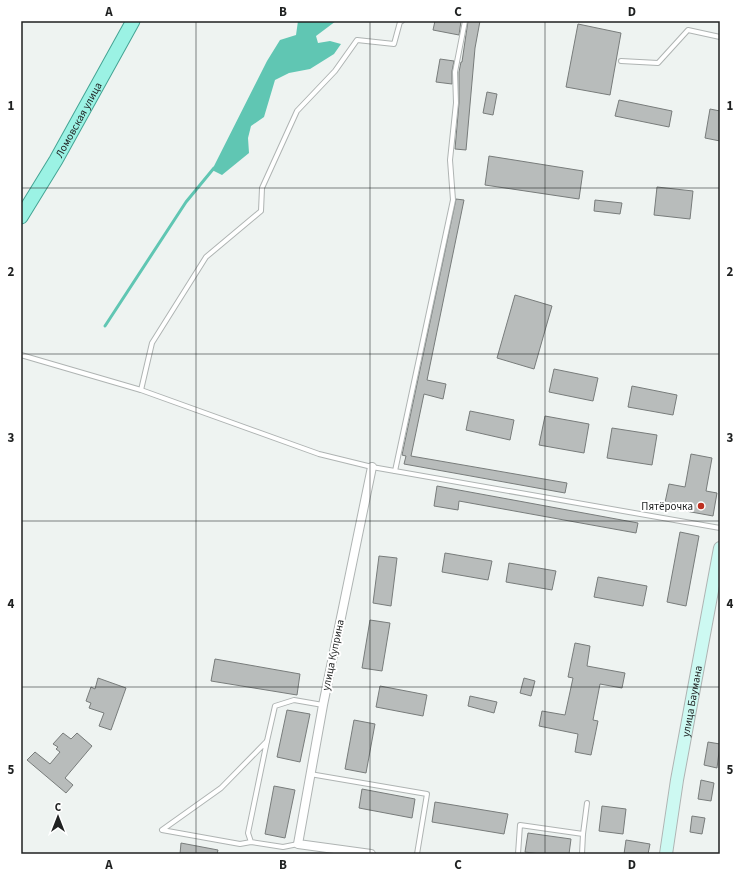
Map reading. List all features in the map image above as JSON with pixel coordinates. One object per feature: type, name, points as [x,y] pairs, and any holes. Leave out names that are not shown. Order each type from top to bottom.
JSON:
[{"type":"main road","name":"Ломовская улица","points":[[21,216],[56,160],[133,21]]},
{"type":"street","name":"улица Куприна","points":[[298,844],[323,704],[372,466]]},
{"type":"street","name":"улица Баумана","points":[[666,854],[677,780],[720,548]]},
{"type":"street","points":[[298,844],[371,854]]},
{"type":"lane","points":[[141,390],[152,342],[206,257],[261,211],[262,188],[277,159],[297,111],[335,71],[357,40],[394,44],[400,22],[402,21]]},
{"type":"lane","points":[[395,470],[452,200],[450,160],[456,103],[455,72],[465,21]]},
{"type":"lane","points":[[621,61],[658,63],[688,30],[720,36]]},
{"type":"lane","points":[[21,355],[141,390],[319,454],[372,466],[720,528]]},
{"type":"lane","points":[[251,842],[248,833],[275,706],[294,700],[323,704]]},
{"type":"lane","points":[[267,741],[221,788],[162,830],[240,844],[251,842],[283,847],[298,844]]},
{"type":"lane","points":[[310,774],[427,794],[417,854]]},
{"type":"lane","points":[[582,854],[587,802]]},
{"type":"lane","points":[[518,854],[520,825],[583,834]]},
{"type":"shaded area","points":[[298,21],[336,21],[316,36],[318,43],[330,41],[341,44],[334,54],[310,69],[289,73],[275,80],[264,117],[251,126],[248,138],[249,153],[222,175],[212,170],[267,61],[280,40],[296,35]]},
{"type":"building","points":[[435,21],[461,21],[459,35],[433,30]]},
{"type":"building","points":[[468,21],[480,21],[475,48],[466,150],[455,149],[459,103],[459,72],[462,62]]},
{"type":"building","points":[[578,24],[621,33],[610,95],[566,87]]},
{"type":"building","points":[[440,59],[454,61],[452,84],[436,82]]},
{"type":"building","points":[[487,92],[497,94],[493,115],[483,113]]},
{"type":"building","points":[[619,100],[672,111],[669,127],[615,116]]},
{"type":"building","points":[[710,109],[720,111],[720,141],[705,138]]},
{"type":"building","points":[[489,156],[583,171],[579,199],[485,185]]},
{"type":"building","points":[[657,187],[693,191],[690,219],[654,215]]},
{"type":"building","points":[[456,199],[464,200],[427,380],[446,384],[443,399],[424,394],[411,456],[567,483],[565,493],[404,464],[406,456],[402,455]]},
{"type":"building","points":[[595,200],[622,203],[620,214],[594,211]]},
{"type":"building","points":[[515,295],[552,306],[534,369],[497,358]]},
{"type":"building","points":[[554,369],[598,378],[593,401],[549,392]]},
{"type":"building","points":[[632,386],[677,395],[673,415],[628,407]]},
{"type":"building","points":[[470,411],[514,420],[510,440],[466,430]]},
{"type":"building","points":[[545,416],[589,424],[584,453],[539,445]]},
{"type":"building","points":[[612,428],[657,435],[652,465],[607,458]]},
{"type":"building","points":[[691,454],[712,458],[706,491],[717,493],[713,516],[664,507],[669,484],[685,487]]},
{"type":"building","points":[[437,486],[638,523],[636,533],[459,501],[458,510],[434,506]]},
{"type":"building","points":[[680,532],[699,536],[686,606],[667,602]]},
{"type":"building","points":[[445,553],[492,561],[488,580],[442,572]]},
{"type":"building","points":[[379,556],[397,558],[391,606],[373,603]]},
{"type":"building","points":[[509,563],[556,571],[552,590],[506,582]]},
{"type":"building","points":[[598,577],[647,586],[643,606],[594,597]]},
{"type":"building","points":[[370,620],[390,623],[382,671],[362,668]]},
{"type":"building","points":[[575,643],[590,646],[587,666],[625,673],[622,688],[600,684],[593,720],[598,721],[591,755],[575,752],[578,734],[539,726],[542,711],[565,715],[573,678],[568,677]]},
{"type":"building","points":[[215,659],[300,674],[297,695],[211,681]]},
{"type":"building","points":[[98,678],[126,688],[111,730],[99,726],[104,713],[89,708],[91,703],[86,701],[91,687],[95,689]]},
{"type":"building","points":[[524,678],[535,681],[531,696],[520,693]]},
{"type":"building","points":[[380,686],[427,695],[423,716],[376,707]]},
{"type":"building","points":[[470,696],[497,702],[494,713],[468,706]]},
{"type":"building","points":[[287,710],[310,714],[300,762],[277,757]]},
{"type":"building","points":[[354,720],[375,724],[366,773],[345,769]]},
{"type":"building","points":[[63,733],[71,739],[77,733],[92,746],[65,778],[73,785],[66,793],[27,760],[35,752],[50,764],[60,752],[56,749],[58,747],[53,744]]},
{"type":"building","points":[[708,742],[720,744],[717,768],[704,765]]},
{"type":"building","points":[[701,780],[714,783],[711,801],[698,799]]},
{"type":"building","points":[[274,786],[295,790],[285,838],[265,834]]},
{"type":"building","points":[[362,789],[415,799],[412,818],[359,808]]},
{"type":"building","points":[[435,802],[508,814],[504,834],[432,822]]},
{"type":"building","points":[[602,806],[626,809],[623,834],[599,831]]},
{"type":"building","points":[[692,816],[705,818],[702,834],[690,832]]},
{"type":"building","points":[[528,833],[571,839],[569,854],[540,854],[525,852]]},
{"type":"building","points":[[626,840],[650,844],[648,854],[624,854]]},
{"type":"building","points":[[181,843],[218,850],[217,854],[180,854]]},
{"type":"waterway","points":[[105,326],[186,202],[214,168]]},
{"type":"place","name":"Пятёрочка","points":[[701,506]]}]
